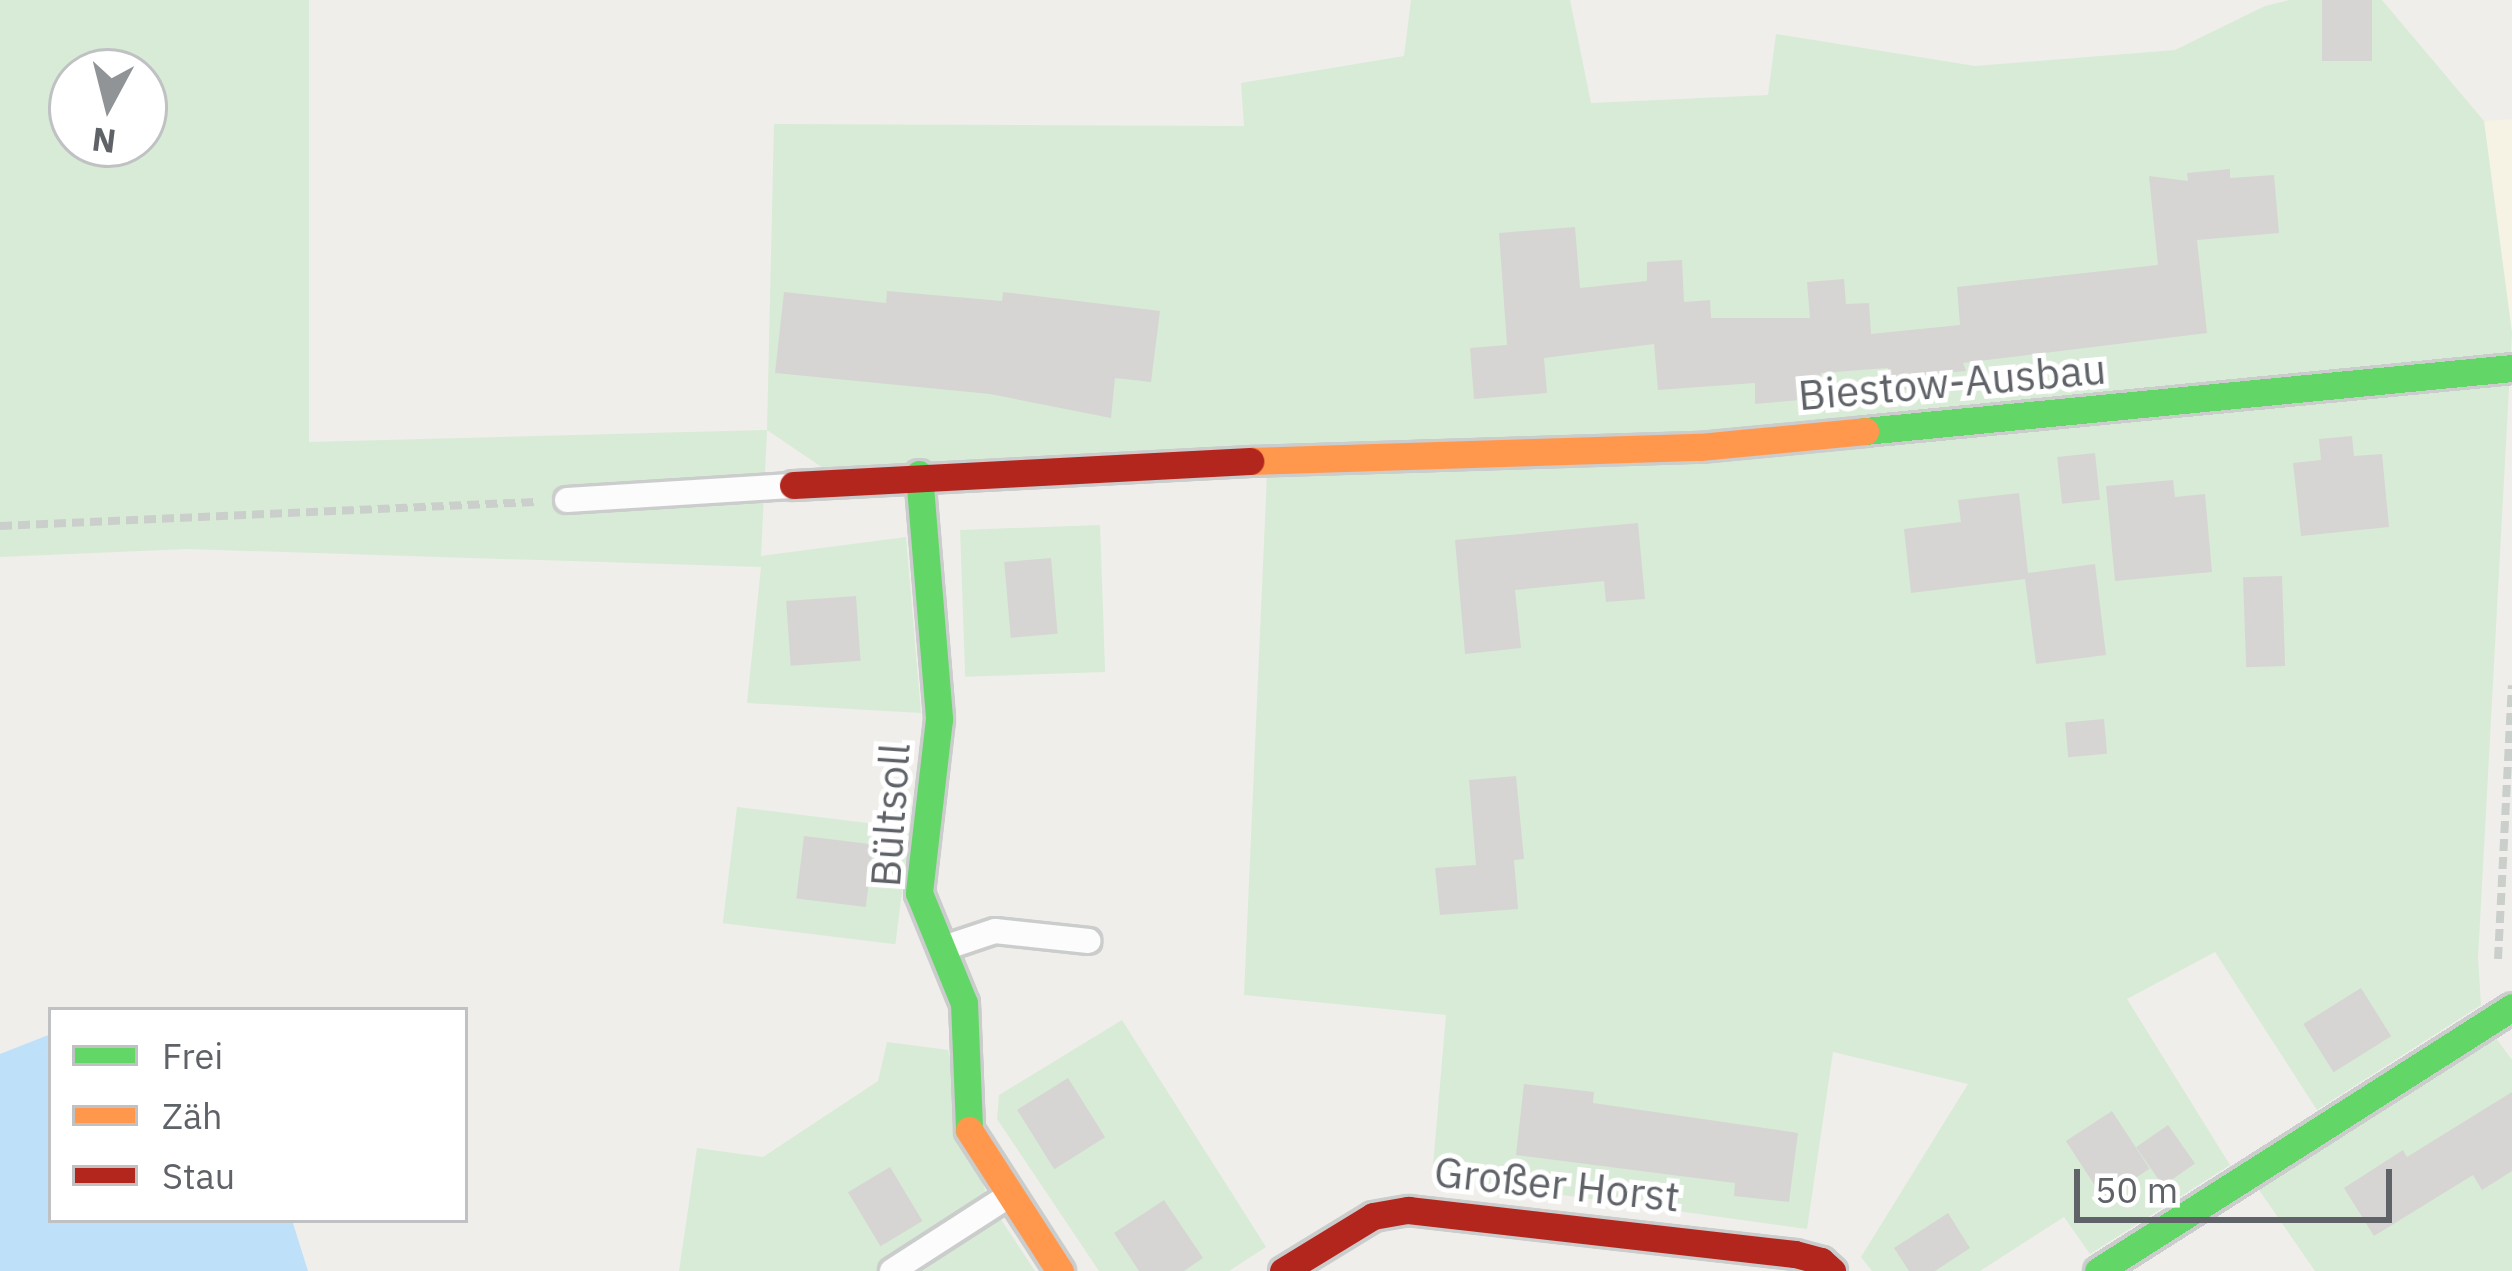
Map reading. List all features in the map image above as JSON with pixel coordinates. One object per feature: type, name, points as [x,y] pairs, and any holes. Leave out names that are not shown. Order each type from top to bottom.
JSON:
[{"type":"street","name":"Biestow-Ausbau","points":[[793,485],[919,475],[1700,447],[2512,368]]},
{"type":"street","name":"Bültsoll","points":[[919,475],[939,719],[919,893],[964,1003],[965,1119],[1060,1271]]},
{"type":"street","points":[[2098,1271],[2511,1007]]},
{"type":"street","name":"Großer Horst","points":[[1283,1271],[1373,1216],[1408,1210],[1795,1254],[1821,1261],[1832,1271]]},
{"type":"lane","points":[[566,500],[793,485]]},
{"type":"lane","points":[[942,948],[995,932],[1088,941]]},
{"type":"lane","points":[[892,1271],[1010,1196]]},
{"type":"path","points":[[0,526],[566,500]]},
{"type":"path","points":[[2511,1007],[2498,958],[2512,685]]},
{"type":"shaded area","points":[[2512,119],[2512,333],[2484,121]]},
{"type":"green space","points":[[0,0],[309,0],[309,442],[767,430],[761,556],[906,537],[921,713],[747,703],[761,567],[187,549],[0,557]]},
{"type":"green space","points":[[1411,0],[1570,0],[1591,103],[1768,95],[1776,34],[1975,66],[2175,50],[2265,6],[2289,0],[2382,0],[2484,121],[2512,333],[2478,958],[2481,1005],[2317,1110],[2215,952],[2127,999],[2230,1165],[2090,1254],[2064,1217],[1980,1271],[1872,1271],[1861,1257],[1968,1084],[1833,1052],[1807,1229],[1432,1177],[1446,1015],[1244,995],[1268,451],[823,468],[767,430],[774,124],[1244,126],[1241,83],[1404,56]]},
{"type":"green space","points":[[1100,525],[1105,672],[965,677],[960,530]]},
{"type":"green space","points":[[737,807],[910,828],[895,944],[723,923]]},
{"type":"green space","points":[[1122,1020],[1266,1247],[1229,1271],[1099,1271],[997,1119],[999,1095]]},
{"type":"green space","points":[[2493,1034],[2512,1060],[2512,1271],[2315,1271],[2257,1187]]},
{"type":"green space","points":[[887,1042],[948,1050],[988,1202],[882,1271],[679,1271],[697,1148],[763,1157],[878,1081]]},
{"type":"green space","points":[[1000,1218],[1035,1271],[908,1271]]},
{"type":"water","points":[[48,1035],[48,1223],[293,1223],[308,1271],[0,1271],[0,1054]]},
{"type":"building","points":[[2322,0],[2372,0],[2372,61],[2322,61]]},
{"type":"building","points":[[2230,169],[2230,178],[2274,175],[2279,233],[2197,240],[2207,333],[1963,363],[1966,371],[1931,374],[1932,387],[1888,391],[1888,368],[1821,373],[1821,398],[1755,404],[1755,383],[1658,390],[1654,344],[1544,358],[1547,393],[1474,399],[1470,348],[1507,345],[1499,233],[1575,227],[1580,288],[1647,281],[1647,262],[1682,260],[1684,302],[1710,300],[1711,318],[1810,318],[1807,282],[1844,279],[1846,304],[1869,303],[1871,334],[1960,325],[1957,287],[2158,265],[2149,176],[2188,181],[2187,173]]},
{"type":"building","points":[[887,291],[1002,301],[1003,292],[1160,311],[1151,382],[1115,378],[1111,418],[990,394],[775,373],[784,292],[886,303]]},
{"type":"building","points":[[2352,436],[2354,456],[2382,454],[2389,527],[2301,536],[2293,463],[2321,460],[2319,439]]},
{"type":"building","points":[[2095,453],[2100,500],[2062,504],[2057,457]]},
{"type":"building","points":[[2173,480],[2175,497],[2205,494],[2212,572],[2115,581],[2106,486]]},
{"type":"building","points":[[2019,493],[2028,573],[2095,564],[2106,655],[2036,664],[2025,579],[1911,593],[1904,529],[1961,522],[1958,500]]},
{"type":"building","points":[[1638,523],[1645,599],[1606,602],[1604,581],[1515,590],[1521,648],[1465,654],[1455,540]]},
{"type":"building","points":[[1051,558],[1058,634],[1011,638],[1004,562]]},
{"type":"building","points":[[2282,576],[2285,666],[2246,667],[2243,577]]},
{"type":"building","points":[[856,596],[861,661],[791,666],[786,601]]},
{"type":"building","points":[[2104,719],[2107,754],[2068,757],[2065,722]]},
{"type":"building","points":[[1516,776],[1524,859],[1514,860],[1518,909],[1440,915],[1435,868],[1476,865],[1469,780]]},
{"type":"building","points":[[804,836],[873,845],[866,907],[796,899]]},
{"type":"building","points":[[2361,988],[2391,1036],[2334,1072],[2303,1024]]},
{"type":"building","points":[[1068,1078],[1105,1137],[1054,1169],[1017,1110]]},
{"type":"building","points":[[1524,1084],[1594,1092],[1593,1103],[1798,1133],[1789,1202],[1734,1196],[1735,1183],[1516,1155]]},
{"type":"building","points":[[2512,1092],[2512,1171],[2482,1190],[2473,1175],[2374,1236],[2344,1188],[2403,1150],[2407,1157]]},
{"type":"building","points":[[2112,1111],[2150,1169],[2103,1199],[2066,1141]]},
{"type":"building","points":[[2168,1125],[2195,1164],[2163,1186],[2136,1147]]},
{"type":"building","points":[[890,1167],[922,1221],[880,1246],[848,1192]]},
{"type":"building","points":[[1164,1200],[1203,1258],[1184,1271],[1139,1271],[1114,1233]]},
{"type":"building","points":[[1948,1213],[1970,1248],[1935,1271],[1909,1271],[1894,1248]]},
{"type":"traffic: fast","points":[[1865,431],[2512,368]]},
{"type":"traffic: fast","points":[[919,474],[939,719],[919,893],[964,1003],[969,1130]]},
{"type":"traffic: fast","points":[[2098,1271],[2512,1007]]},
{"type":"traffic: slow","points":[[1250,461],[1700,447],[1865,431]]},
{"type":"traffic: slow","points":[[969,1130],[1060,1271]]},
{"type":"traffic: jam","points":[[793,485],[1250,461]]},
{"type":"traffic: jam","points":[[1283,1271],[1373,1216],[1408,1210],[1795,1254],[1821,1261],[1832,1271]]}]
